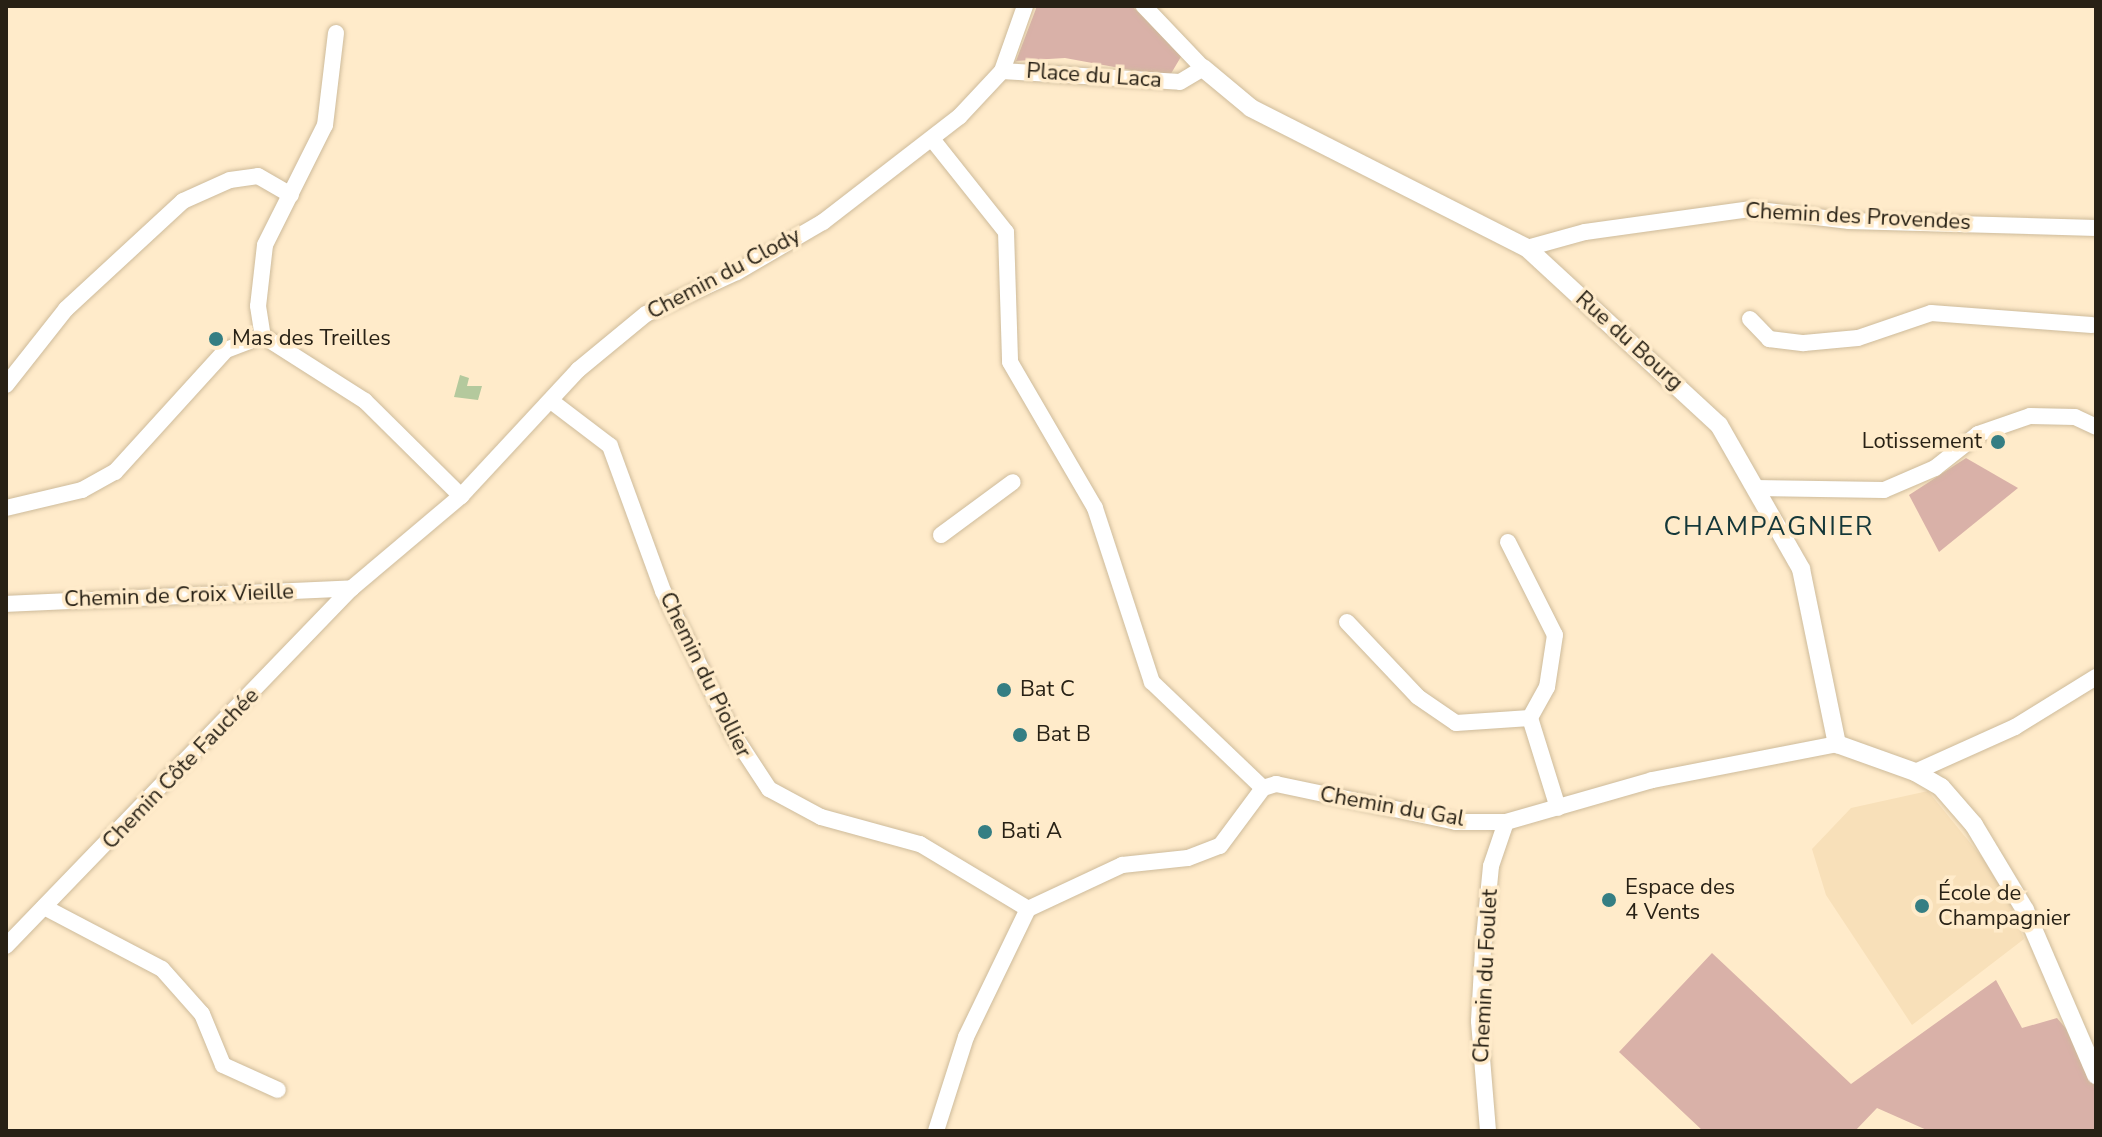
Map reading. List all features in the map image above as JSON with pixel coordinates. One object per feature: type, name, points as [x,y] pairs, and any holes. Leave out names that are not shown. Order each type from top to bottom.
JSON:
[{"type":"street","name":"Place du Laca","points":[[1025,6],[1002,71],[1180,82],[1203,68]]},
{"type":"street","name":"Place du Laca","points":[[1144,6],[1234,97]]},
{"type":"street","points":[[263,336],[258,306],[265,245],[325,125],[336,33]]},
{"type":"street","name":"Chemin du Clody","points":[[352,588],[461,496],[551,401],[646,314],[737,272],[823,222],[932,139],[1002,71]]},
{"type":"street","name":"Rue du Bourg","points":[[1234,97],[1527,248],[1719,425],[1801,569],[1837,744]]},
{"type":"street","points":[[932,139],[1006,232],[1010,362],[1095,508],[1152,682],[1263,788],[1220,846],[1188,858],[1122,865],[1028,909],[966,1037],[936,1131]]},
{"type":"street","points":[[6,385],[76,298],[183,201],[230,180],[258,176],[291,195]]},
{"type":"street","name":"Chemin des Provendes","points":[[1527,248],[1585,232],[1751,209],[1849,221],[2096,228]]},
{"type":"street","points":[[1750,319],[1769,339],[1804,343],[1858,338],[1931,313],[2092,325]]},
{"type":"street","points":[[263,336],[343,383],[461,496]]},
{"type":"street","points":[[6,508],[82,490],[115,472],[226,350],[263,336]]},
{"type":"street","name":"Chemin du Piollier","points":[[551,401],[610,446],[663,591],[737,741],[769,789],[821,817],[920,844],[1028,909]]},
{"type":"street","points":[[1755,488],[1884,490],[1935,468],[1978,434],[2030,416],[2075,417],[2096,427]]},
{"type":"street","points":[[941,535],[1013,482]]},
{"type":"street","points":[[1508,542],[1555,635],[1547,687],[1530,718],[1558,808]]},
{"type":"street","name":"Chemin de Croix Vieille","points":[[6,604],[352,588]]},
{"type":"street","name":"Chemin Côte Fauchée","points":[[6,946],[352,588]]},
{"type":"street","points":[[1347,622],[1418,697],[1456,723],[1530,718]]},
{"type":"street","points":[[1915,772],[2015,727],[2096,677]]},
{"type":"street","points":[[1837,744],[1915,772],[1941,787],[2000,866],[2096,1075]]},
{"type":"street","name":"Chemin du Gal","points":[[1263,788],[1276,784],[1456,822],[1506,822],[1652,780],[1837,744]]},
{"type":"street","name":"Chemin du Foulet","points":[[1488,1131],[1479,1021],[1483,949],[1491,866],[1506,822]]},
{"type":"street","points":[[44,907],[162,969],[202,1014],[223,1065],[278,1090]]},
{"type":"shaded area","points":[[1037,6],[1132,6],[1182,55],[1169,77],[1065,58],[1016,61]]},
{"type":"shaded area","points":[[460,375],[469,378],[467,386],[482,386],[478,400],[454,397]]},
{"type":"shaded area","points":[[1966,458],[2018,488],[1939,552],[1909,495]]},
{"type":"shaded area","name":"École de Champagnier","points":[[1928,791],[2002,882],[2024,939],[1912,1025],[1826,895],[1812,849],[1851,808]]},
{"type":"shaded area","points":[[1712,953],[1851,1084],[1996,980],[2022,1028],[2057,1018],[2096,1064],[2096,1131],[1929,1131],[1877,1108],[1855,1131],[1703,1131],[1619,1052]]},
{"type":"place","name":"Mas des Treilles","points":[[216,339]]},
{"type":"place","name":"Lotissement","points":[[1998,442]]},
{"type":"place","name":"Bat C","points":[[1004,690]]},
{"type":"place","name":"Bat B","points":[[1020,735]]},
{"type":"place","name":"Bati A","points":[[985,832]]},
{"type":"place","name":"Espace des 4 Vents","points":[[1609,900]]},
{"type":"place","name":"École de Champagnier","points":[[1922,906]]},
{"type":"district","name":"CHAMPAGNIER","points":[[1769,527]]}]
